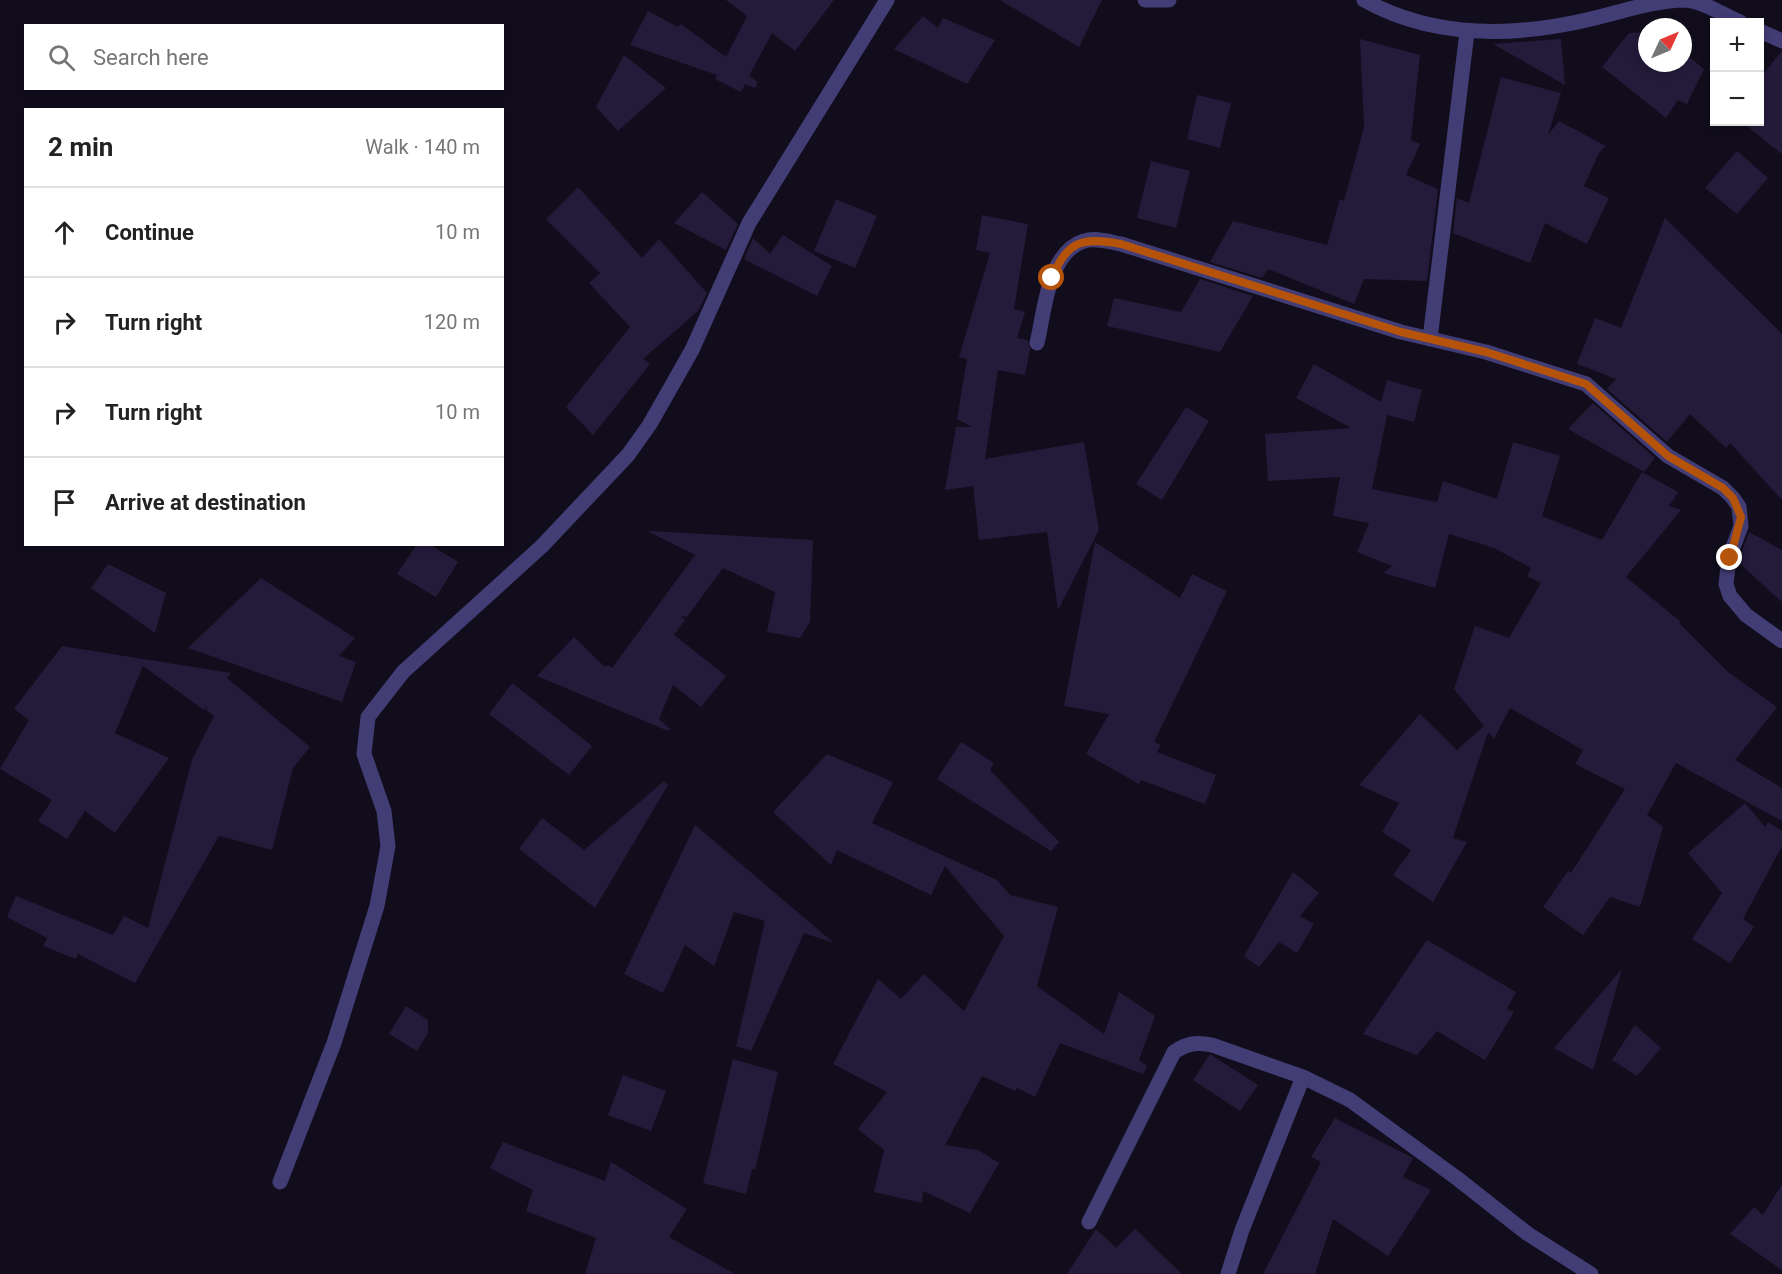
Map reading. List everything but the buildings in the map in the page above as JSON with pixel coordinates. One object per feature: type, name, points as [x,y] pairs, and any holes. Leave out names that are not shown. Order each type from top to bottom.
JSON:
[{"type":"street","points":[[280,1182],[334,1043],[377,906],[388,846],[384,811],[364,754],[368,717],[404,672],[542,546],[628,455],[650,424],[692,350],[749,223],[804,130],[887,0]]},
{"type":"street","points":[[1145,0],[1169,0]]},
{"type":"street","points":[[1364,0],[1409,19],[1467,32],[1518,31],[1577,22],[1670,1],[1687,0],[1730,18]]},
{"type":"street","points":[[1430,339],[1467,32]]},
{"type":"street","points":[[1764,33],[1782,41]]},
{"type":"street","points":[[1037,343],[1059,261],[1068,250],[1084,240],[1100,240],[1121,244],[1318,307],[1430,339],[1486,352],[1586,384],[1668,456],[1723,488],[1739,507],[1741,517],[1727,571],[1726,584],[1730,596],[1746,615],[1782,640]]},
{"type":"street","points":[[1089,1222],[1174,1053],[1187,1044],[1212,1045],[1304,1077],[1350,1100],[1458,1179],[1528,1234],[1591,1274]]},
{"type":"street","points":[[1228,1274],[1242,1230],[1304,1077]]},
{"type":"route","points":[[1052,278],[1059,261],[1068,250],[1084,240],[1121,244],[1401,332],[1486,352],[1586,384],[1606,399],[1641,434],[1668,456],[1723,488],[1733,498],[1739,507],[1741,526],[1730,558]]}]
